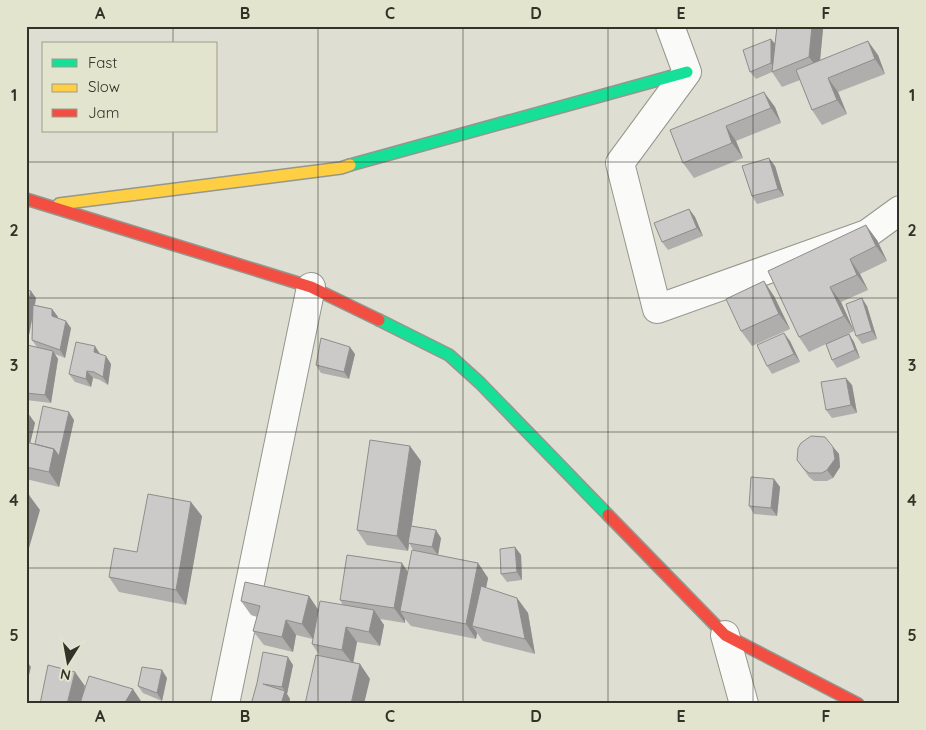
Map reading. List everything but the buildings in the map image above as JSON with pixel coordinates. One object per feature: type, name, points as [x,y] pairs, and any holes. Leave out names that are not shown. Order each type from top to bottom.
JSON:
[{"type":"main road","points":[[49,205],[342,168],[687,72]]},
{"type":"main road","points":[[26,199],[311,287],[449,355],[480,383],[725,635],[858,704]]},
{"type":"street","points":[[670,26],[687,72],[620,163],[657,309],[867,234],[900,210]]},
{"type":"street","points":[[225,704],[311,287]]},
{"type":"street","points":[[725,635],[744,704]]},
{"type":"traffic: fast","points":[[350,165],[687,72]]},
{"type":"traffic: fast","points":[[379,320],[449,355],[480,383],[608,515]]},
{"type":"traffic: slow","points":[[59,204],[341,168],[350,165]]},
{"type":"traffic: jam","points":[[26,199],[311,287],[379,320]]},
{"type":"traffic: jam","points":[[608,515],[725,635],[858,704]]}]
